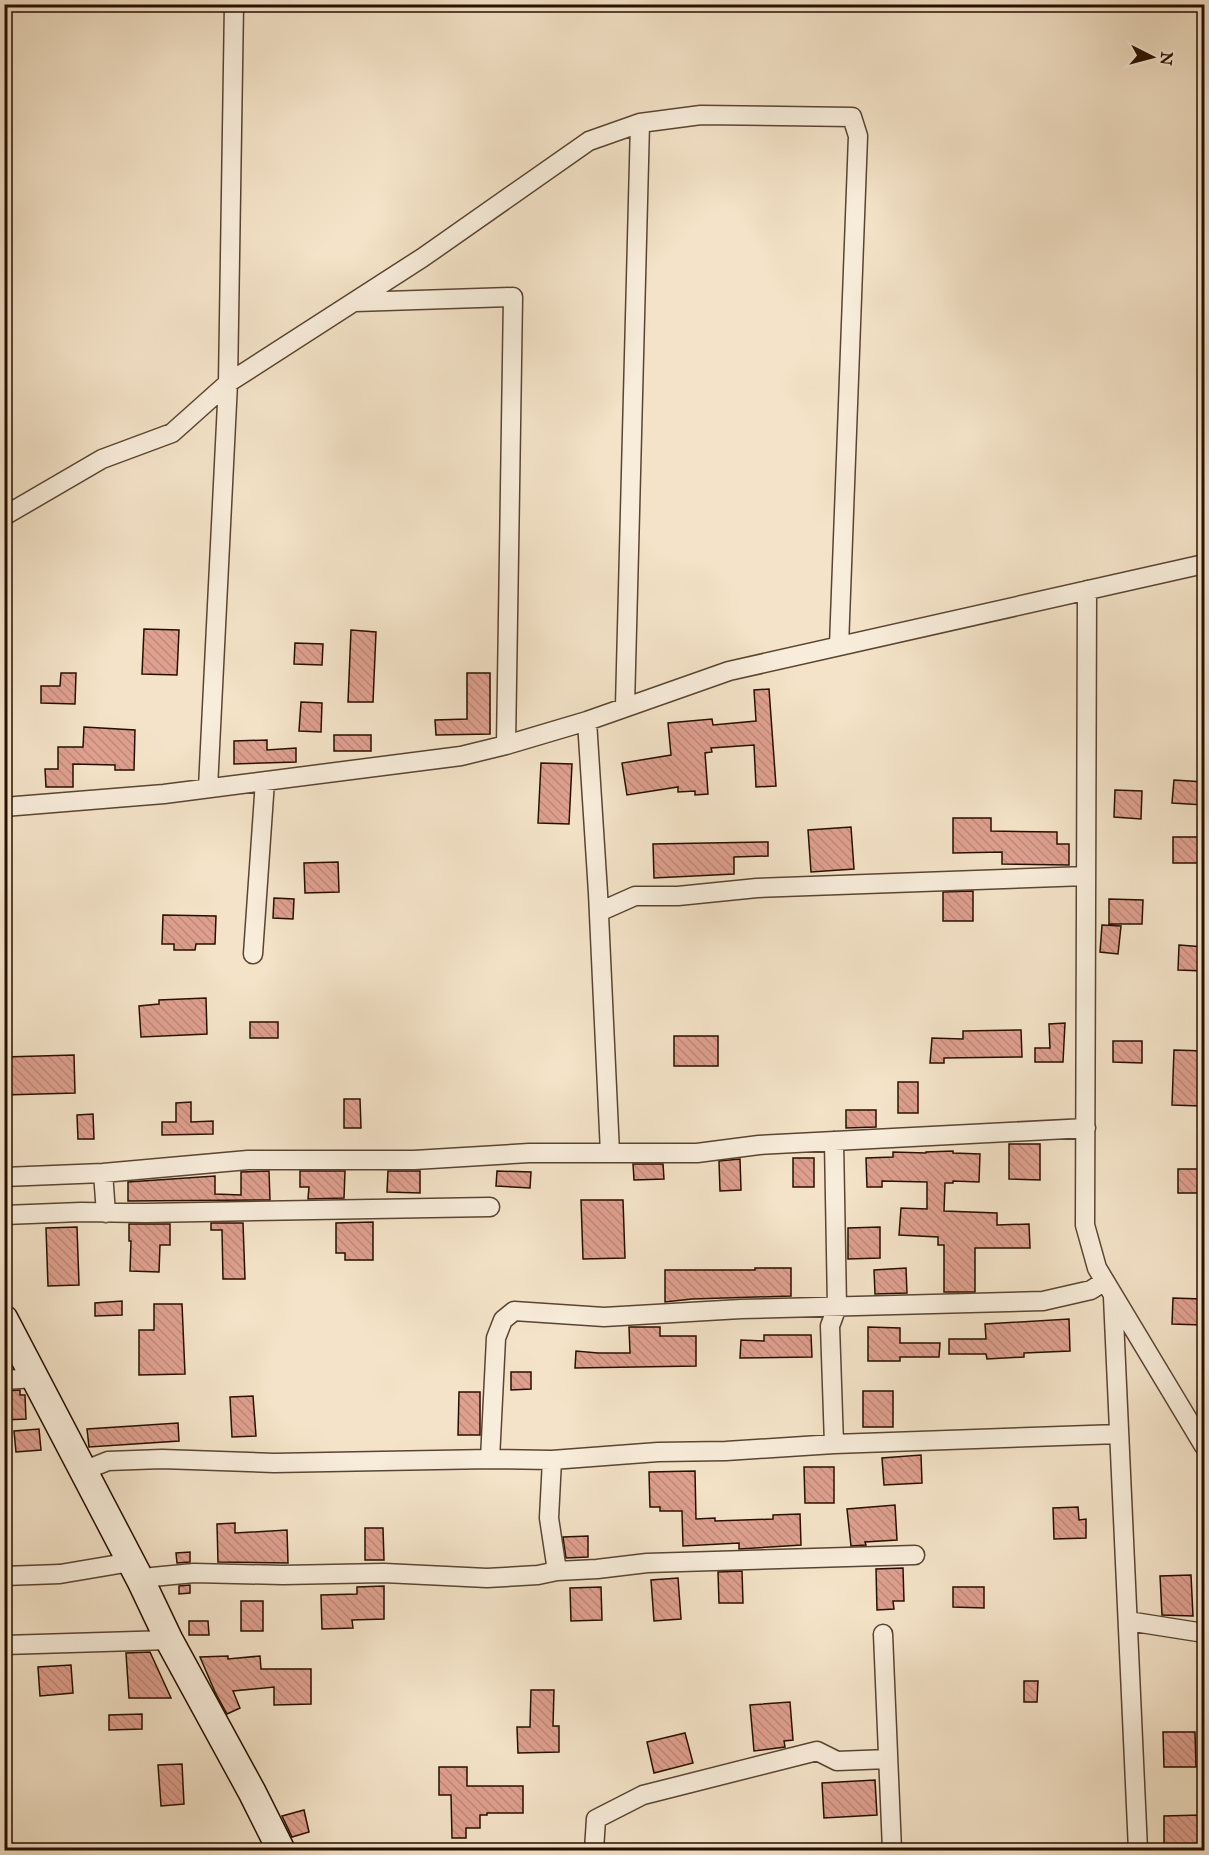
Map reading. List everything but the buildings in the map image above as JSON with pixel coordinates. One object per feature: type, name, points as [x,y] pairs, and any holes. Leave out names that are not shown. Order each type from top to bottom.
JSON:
[{"type":"street","points":[[208,788],[228,383],[234,4]]},
{"type":"street","points":[[4,516],[102,459],[172,433],[228,383],[422,258],[589,141],[640,123],[701,116],[852,117],[858,136],[839,646]]},
{"type":"street","points":[[625,706],[640,123]]},
{"type":"street","points":[[353,302],[513,297],[506,745]]},
{"type":"street","points":[[4,807],[164,794],[461,756],[587,721],[729,671],[1204,564]]},
{"type":"street","points":[[1087,590],[1085,1226],[1097,1268],[1204,1446]]},
{"type":"street","points":[[587,721],[599,912],[610,1153]]},
{"type":"street","points":[[253,954],[265,781]]},
{"type":"street","points":[[599,912],[635,896],[678,896],[766,888],[1086,876]]},
{"type":"street","points":[[4,1177],[103,1173],[248,1160],[414,1160],[519,1154],[698,1153],[736,1147],[1086,1128]]},
{"type":"street","points":[[834,1141],[837,1307],[830,1326],[834,1444]]},
{"type":"street","points":[[103,1173],[106,1213]]},
{"type":"street","points":[[4,1215],[490,1207]]},
{"type":"street","points":[[490,1459],[496,1338],[503,1320],[513,1311],[604,1317],[741,1309],[1043,1301],[1109,1288]]},
{"type":"street","points":[[1109,1288],[1119,1434],[1138,1851]]},
{"type":"street","points":[[4,1319],[169,1640],[252,1792],[281,1851]]},
{"type":"street","points":[[4,1380],[35,1378]]},
{"type":"street","points":[[83,1471],[108,1461],[274,1463],[552,1460],[658,1452],[1119,1434]]},
{"type":"street","points":[[552,1460],[549,1518],[557,1571]]},
{"type":"street","points":[[4,1576],[136,1572],[152,1577],[194,1573],[309,1575],[384,1573],[487,1578],[647,1563],[915,1555]]},
{"type":"street","points":[[1128,1621],[1204,1633]]},
{"type":"street","points":[[883,1634],[892,1851]]},
{"type":"street","points":[[4,1645],[169,1640]]},
{"type":"street","points":[[594,1851],[596,1819],[643,1795],[817,1751],[837,1761],[888,1759]]}]
